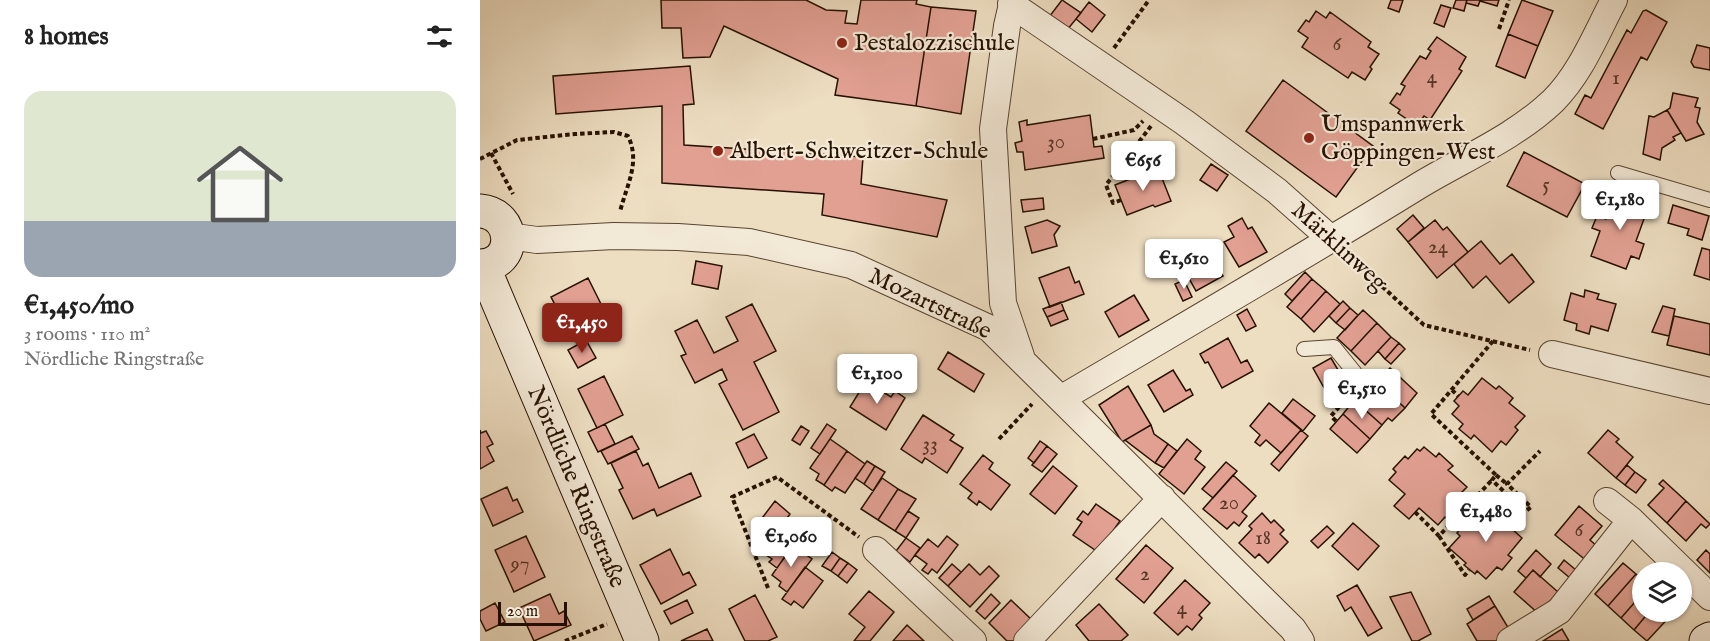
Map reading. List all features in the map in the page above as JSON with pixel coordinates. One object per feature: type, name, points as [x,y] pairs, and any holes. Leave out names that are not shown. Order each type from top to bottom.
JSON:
[{"type":"street","points":[[1055,392],[1331,239],[1456,162],[1519,130],[1554,100],[1578,70],[1614,0]]},
{"type":"street","name":"Märklinweg","points":[[1012,2],[1277,191],[1331,239]]},
{"type":"street","points":[[1012,2],[993,129],[1003,303],[1022,359]]},
{"type":"street","points":[[480,211],[495,215],[501,220],[508,236]]},
{"type":"street","name":"Mozartstraße","points":[[508,236],[537,240],[615,236],[678,237],[749,242],[851,265],[989,328],[1293,629],[1301,641]]},
{"type":"street","name":"Nördliche Ringstraße","points":[[508,236],[507,245],[499,260],[482,266],[636,628]]},
{"type":"street","points":[[1552,354],[1710,391]]},
{"type":"street","points":[[1027,641],[1162,498]]},
{"type":"street","points":[[1607,501],[1631,520],[1710,597]]},
{"type":"street","points":[[1510,641],[1558,610],[1631,520]]},
{"type":"street","points":[[876,550],[973,641]]},
{"type":"street","points":[[1706,641],[1710,639]]},
{"type":"lane","points":[[1618,172],[1710,200]]},
{"type":"lane","points":[[1304,349],[1334,348],[1354,374],[1344,380]]},
{"type":"path","points":[[1102,66],[1149,0]]},
{"type":"path","points":[[1499,29],[1509,0]]},
{"type":"path","points":[[1093,139],[1134,130],[1161,107]]},
{"type":"path","points":[[1121,200],[1113,202],[1106,185],[1161,107]]},
{"type":"path","points":[[480,159],[517,140],[614,132],[628,136],[634,148],[633,169],[615,236]]},
{"type":"path","name":"Märklinweg","points":[[1331,239],[1424,325],[1552,354]]},
{"type":"path","points":[[1492,480],[1526,512],[1531,507],[1431,414],[1493,341]]},
{"type":"path","points":[[1452,390],[1458,396]]},
{"type":"path","points":[[999,439],[1055,392]]},
{"type":"path","points":[[1344,402],[1349,407]]},
{"type":"path","points":[[1507,484],[1540,451]]},
{"type":"path","points":[[1439,536],[1496,475]]},
{"type":"path","points":[[768,588],[732,498],[777,477],[876,550]]},
{"type":"path","points":[[1415,512],[1439,536],[1465,575],[1469,570]]},
{"type":"path","points":[[565,641],[636,628]]},
{"type":"building","name":"Pestalozzischule","points":[[661,0],[806,0],[826,10],[847,11],[845,23],[857,24],[861,0],[917,0],[916,4],[931,7],[916,106],[835,95],[838,79],[724,26],[710,57],[683,58],[681,28],[662,28]]},
{"type":"building","points":[[1062,0],[1081,13],[1067,30],[1049,17]]},
{"type":"building","points":[[1391,0],[1403,0],[1399,12],[1388,8]]},
{"type":"building","points":[[1456,0],[1467,0],[1464,11],[1453,8]]},
{"type":"building","points":[[1467,0],[1499,0],[1497,6],[1480,1],[1478,6],[1466,3]]},
{"type":"building","points":[[1522,0],[1553,11],[1538,46],[1508,34]]},
{"type":"building","points":[[1089,2],[1105,15],[1092,32],[1076,19]]},
{"type":"building","points":[[1441,5],[1451,8],[1444,27],[1434,23]]},
{"type":"building","points":[[931,7],[976,11],[961,114],[916,106]]},
{"type":"building","points":[[1646,10],[1667,22],[1647,60],[1641,57],[1603,129],[1575,114],[1585,95],[1591,98],[1627,30],[1631,33],[1643,11]]},
{"type":"building","points":[[1316,11],[1326,18],[1330,12],[1371,42],[1368,47],[1379,54],[1365,80],[1352,72],[1348,78],[1302,47],[1308,38],[1298,31],[1306,20],[1309,22]]},
{"type":"building","points":[[1508,34],[1538,46],[1525,78],[1496,66]]},
{"type":"building","points":[[1437,37],[1466,57],[1459,69],[1462,71],[1430,120],[1424,116],[1417,126],[1398,113],[1400,110],[1390,103],[1397,93],[1400,95],[1405,86],[1401,84],[1420,56],[1426,59],[1431,51],[1428,49]]},
{"type":"building","points":[[1697,45],[1710,48],[1710,70],[1694,67],[1691,62]]},
{"type":"building","name":"Albert-Schweitzer-Schule","points":[[690,66],[694,104],[683,105],[684,145],[863,157],[861,184],[947,200],[937,237],[822,215],[824,194],[662,183],[662,106],[556,114],[553,76]]},
{"type":"building","name":"Umspannwerk Göppingen-West","points":[[1283,80],[1373,146],[1336,197],[1246,131]]},
{"type":"building","points":[[1673,93],[1698,98],[1695,107],[1700,108],[1697,122],[1704,134],[1686,141],[1667,110],[1670,108]]},
{"type":"building","points":[[1667,110],[1681,133],[1673,137],[1675,140],[1662,148],[1660,160],[1643,154],[1649,116],[1654,117]]},
{"type":"building","points":[[1090,115],[1094,147],[1102,146],[1104,158],[1025,170],[1023,152],[1017,152],[1015,143],[1022,141],[1019,122],[1027,120],[1027,125]]},
{"type":"building","points":[[1524,152],[1585,184],[1567,217],[1507,186]]},
{"type":"building","points":[[1211,164],[1228,175],[1217,191],[1200,180]]},
{"type":"building","points":[[1158,168],[1171,201],[1127,215],[1115,185]]},
{"type":"building","points":[[1615,192],[1649,205],[1636,241],[1644,244],[1639,259],[1631,256],[1626,269],[1591,256],[1600,231],[1592,228],[1597,216],[1606,219]]},
{"type":"building","points":[[1043,198],[1044,209],[1023,212],[1021,200]]},
{"type":"building","points":[[1673,205],[1709,216],[1702,240],[1687,235],[1689,229],[1668,223]]},
{"type":"building","points":[[1413,215],[1424,228],[1408,242],[1397,229]]},
{"type":"building","points":[[1242,218],[1248,229],[1252,227],[1267,252],[1239,267],[1224,242],[1234,237],[1228,226]]},
{"type":"building","points":[[1047,220],[1060,226],[1054,235],[1057,246],[1032,253],[1025,227]]},
{"type":"building","points":[[1435,220],[1443,230],[1447,227],[1468,252],[1437,278],[1408,242]]},
{"type":"building","points":[[1481,241],[1500,264],[1512,254],[1534,282],[1509,303],[1486,276],[1473,288],[1454,264]]},
{"type":"building","points":[[1207,247],[1223,276],[1196,291],[1180,262]]},
{"type":"building","points":[[1702,248],[1710,250],[1710,280],[1694,275]]},
{"type":"building","points":[[696,261],[722,266],[718,289],[692,284]]},
{"type":"building","points":[[1069,267],[1075,283],[1079,281],[1084,294],[1050,307],[1039,278]]},
{"type":"building","points":[[1305,272],[1312,279],[1292,301],[1285,294]]},
{"type":"building","points":[[588,278],[603,308],[598,310],[604,323],[573,339],[551,297]]},
{"type":"building","points":[[1312,279],[1326,291],[1301,319],[1287,307]]},
{"type":"building","points":[[1184,280],[1192,297],[1183,301],[1175,284]]},
{"type":"building","points":[[1585,290],[1599,294],[1597,299],[1616,304],[1608,331],[1591,326],[1589,334],[1576,330],[1577,324],[1564,320],[1571,293],[1584,297]]},
{"type":"building","points":[[1326,291],[1340,304],[1314,332],[1301,319]]},
{"type":"building","points":[[1134,295],[1149,320],[1119,337],[1105,312]]},
{"type":"building","points":[[1343,301],[1350,308],[1336,323],[1329,316]]},
{"type":"building","points":[[1061,302],[1064,310],[1047,317],[1043,309]]},
{"type":"building","points":[[752,304],[776,351],[754,362],[779,412],[743,430],[719,384],[727,380],[722,369],[695,383],[681,356],[686,354],[675,331],[697,320],[714,353],[738,341],[726,317]]},
{"type":"building","points":[[1663,306],[1675,309],[1669,336],[1652,332]]},
{"type":"building","points":[[1350,308],[1358,315],[1345,330],[1336,323]]},
{"type":"building","points":[[1247,309],[1256,326],[1246,331],[1237,315]]},
{"type":"building","points":[[1064,310],[1068,319],[1051,326],[1047,317]]},
{"type":"building","points":[[1363,310],[1377,323],[1351,351],[1337,338]]},
{"type":"building","points":[[1674,316],[1710,324],[1710,355],[1667,345]]},
{"type":"building","points":[[1377,323],[1391,337],[1365,365],[1351,351]]},
{"type":"building","points":[[1391,337],[1399,343],[1385,359],[1378,351]]},
{"type":"building","points":[[1228,338],[1241,363],[1247,360],[1253,371],[1222,388],[1208,362],[1205,363],[1200,354]]},
{"type":"building","points":[[586,340],[596,358],[578,368],[568,350]]},
{"type":"building","points":[[1399,343],[1405,349],[1391,364],[1385,359]]},
{"type":"building","points":[[948,352],[984,374],[974,392],[938,369]]},
{"type":"building","points":[[1331,358],[1341,375],[1323,386],[1313,368]]},
{"type":"building","points":[[1390,368],[1417,393],[1405,408],[1377,382]]},
{"type":"building","points":[[1173,370],[1186,391],[1190,389],[1193,395],[1164,412],[1148,385]]},
{"type":"building","points":[[1341,375],[1347,384],[1329,395],[1323,386]]},
{"type":"building","points":[[604,376],[623,415],[597,428],[578,389]]},
{"type":"building","points":[[1482,378],[1496,389],[1499,386],[1513,398],[1509,403],[1525,416],[1515,427],[1518,430],[1506,445],[1501,441],[1492,452],[1474,435],[1471,439],[1459,429],[1463,424],[1452,414],[1459,406],[1454,401],[1463,391],[1468,395]]},
{"type":"building","points":[[866,381],[891,397],[895,391],[905,398],[886,430],[850,407]]},
{"type":"building","points":[[1377,382],[1405,408],[1392,421],[1388,418],[1382,425],[1362,407],[1368,400],[1364,397]]},
{"type":"building","points":[[1128,386],[1151,425],[1122,442],[1099,405]]},
{"type":"building","points":[[1293,399],[1315,416],[1303,431],[1282,413]]},
{"type":"building","points":[[1354,400],[1382,425],[1370,439],[1343,414]]},
{"type":"building","points":[[1269,403],[1301,430],[1281,453],[1266,440],[1260,446],[1255,442],[1260,435],[1250,426]]},
{"type":"building","points":[[1343,414],[1370,439],[1357,453],[1330,429]]},
{"type":"building","points":[[923,415],[954,435],[950,440],[963,448],[947,473],[925,458],[922,463],[901,449]]},
{"type":"building","points":[[605,424],[615,444],[598,452],[588,432]]},
{"type":"building","points":[[827,424],[836,430],[820,454],[811,448]]},
{"type":"building","points":[[1151,425],[1154,434],[1168,444],[1155,463],[1125,440]]},
{"type":"building","points":[[801,426],[809,431],[800,445],[792,440]]},
{"type":"building","points":[[480,430],[481,433],[486,431],[493,444],[487,447],[494,461],[480,469]]},
{"type":"building","points":[[1301,430],[1308,436],[1279,471],[1271,464]]},
{"type":"building","points":[[1608,430],[1619,439],[1616,442],[1633,457],[1616,478],[1588,453]]},
{"type":"building","points":[[754,434],[767,458],[748,468],[736,443]]},
{"type":"building","points":[[632,436],[639,449],[608,464],[601,451]]},
{"type":"building","points":[[830,439],[847,451],[824,485],[816,480],[819,474],[810,468]]},
{"type":"building","points":[[1187,439],[1201,451],[1195,459],[1205,467],[1184,494],[1159,474]]},
{"type":"building","points":[[1040,441],[1047,446],[1034,463],[1028,458]]},
{"type":"building","points":[[1168,444],[1177,451],[1164,468],[1155,463]]},
{"type":"building","points":[[1047,446],[1057,454],[1042,472],[1032,465]]},
{"type":"building","points":[[1424,447],[1436,457],[1439,453],[1453,466],[1448,470],[1467,487],[1456,504],[1462,508],[1450,521],[1445,517],[1438,525],[1419,508],[1409,519],[1394,506],[1405,494],[1389,480],[1396,472],[1393,469],[1405,456],[1408,459],[1417,449],[1420,451]]},
{"type":"building","points":[[636,451],[643,466],[648,463],[659,488],[691,473],[701,496],[657,516],[654,509],[633,519],[619,490],[623,488],[611,463]]},
{"type":"building","points":[[847,451],[865,464],[845,493],[835,487],[832,491],[824,485]]},
{"type":"building","points":[[983,455],[993,463],[989,469],[1010,485],[991,510],[979,501],[977,505],[968,498],[972,493],[960,484]]},
{"type":"building","points":[[867,461],[875,466],[864,484],[855,478]]},
{"type":"building","points":[[1226,462],[1237,471],[1213,498],[1202,489]]},
{"type":"building","points":[[1627,465],[1635,472],[1625,485],[1616,478]]},
{"type":"building","points":[[875,466],[885,472],[873,491],[864,484]]},
{"type":"building","points":[[1053,466],[1077,486],[1055,514],[1030,494]]},
{"type":"building","points":[[1635,472],[1646,480],[1636,493],[1625,485]]},
{"type":"building","points":[[1233,475],[1256,496],[1242,512],[1247,516],[1239,526],[1234,522],[1227,529],[1203,509]]},
{"type":"building","points":[[882,478],[898,489],[878,520],[861,509]]},
{"type":"building","points":[[1663,480],[1686,501],[1667,523],[1648,505],[1664,488],[1659,484]]},
{"type":"building","points":[[507,487],[513,501],[517,499],[523,512],[493,526],[481,499]]},
{"type":"building","points":[[898,489],[916,499],[895,531],[878,520]]},
{"type":"building","points":[[775,501],[790,514],[766,546],[760,541],[763,537],[753,530]]},
{"type":"building","points":[[1686,501],[1710,524],[1706,528],[1701,524],[1686,541],[1667,523]]},
{"type":"building","points":[[1096,504],[1120,521],[1098,552],[1073,535],[1082,522],[1077,519],[1083,511],[1088,515]]},
{"type":"building","points":[[1579,506],[1602,526],[1590,540],[1599,548],[1588,562],[1555,535]]},
{"type":"building","points":[[1491,509],[1499,517],[1503,513],[1515,524],[1511,528],[1522,538],[1508,555],[1512,558],[1502,570],[1497,567],[1486,579],[1477,571],[1475,574],[1464,565],[1466,563],[1449,548],[1460,536],[1457,533],[1469,518],[1474,522],[1484,511],[1487,513]]},
{"type":"building","points":[[908,511],[919,518],[906,538],[895,531]]},
{"type":"building","points":[[1262,513],[1271,523],[1274,520],[1284,530],[1280,534],[1288,542],[1268,563],[1259,554],[1255,558],[1239,543],[1252,529],[1249,526]]},
{"type":"building","points":[[1353,523],[1379,546],[1358,570],[1332,546]]},
{"type":"building","points":[[783,524],[800,536],[777,568],[769,562],[772,559],[762,552]]},
{"type":"building","points":[[1327,526],[1334,533],[1318,548],[1311,541]]},
{"type":"building","points":[[526,536],[545,577],[514,592],[495,550]]},
{"type":"building","points":[[947,536],[958,545],[937,573],[932,569],[928,574],[922,570],[927,564],[915,555],[928,539],[938,547]]},
{"type":"building","points":[[906,538],[920,548],[910,562],[896,551]]},
{"type":"building","points":[[793,545],[812,559],[787,592],[779,586],[781,582],[772,575]]},
{"type":"building","points":[[1146,545],[1173,568],[1144,603],[1116,579]]},
{"type":"building","points":[[670,549],[683,575],[689,572],[696,585],[661,604],[640,565]]},
{"type":"building","points":[[1536,550],[1551,564],[1540,577],[1533,570],[1526,578],[1518,571]]},
{"type":"building","points":[[1706,550],[1710,554],[1710,573],[1697,560]]},
{"type":"building","points":[[832,552],[840,558],[831,571],[822,566]]},
{"type":"building","points":[[840,558],[848,563],[838,576],[831,571]]},
{"type":"building","points":[[1564,560],[1576,570],[1570,578],[1558,568]]},
{"type":"building","points":[[848,563],[857,570],[847,583],[838,576]]},
{"type":"building","points":[[1623,563],[1632,571],[1632,579],[1608,606],[1595,594]]},
{"type":"building","points":[[952,564],[961,572],[948,586],[939,578]]},
{"type":"building","points":[[969,564],[980,575],[989,566],[999,576],[970,607],[948,586]]},
{"type":"building","points":[[805,567],[823,581],[803,608],[794,601],[791,605],[782,599]]},
{"type":"building","points":[[1533,570],[1558,592],[1539,614],[1514,592]]},
{"type":"building","points":[[1632,579],[1632,605],[1621,618],[1608,606]]},
{"type":"building","points":[[1185,580],[1210,603],[1199,615],[1202,618],[1192,630],[1187,626],[1178,635],[1154,613]]},
{"type":"building","points":[[1357,585],[1382,628],[1368,636],[1351,607],[1345,611],[1337,596]]},
{"type":"building","points":[[869,591],[894,612],[870,641],[854,641],[865,627],[849,614]]},
{"type":"building","points":[[1411,592],[1431,634],[1418,641],[1412,641],[1390,597]]},
{"type":"building","points":[[550,594],[559,614],[564,611],[571,625],[534,641],[519,608]]},
{"type":"building","points":[[991,594],[1000,603],[985,619],[976,611]]},
{"type":"building","points":[[755,595],[777,637],[768,641],[745,641],[729,609]]},
{"type":"building","points":[[1489,596],[1495,606],[1473,620],[1467,609]]},
{"type":"building","points":[[687,600],[693,613],[671,624],[664,611]]},
{"type":"building","points":[[1011,600],[1034,622],[1015,641],[1007,641],[989,623]]},
{"type":"building","points":[[495,603],[505,622],[486,631],[480,619],[480,611]]},
{"type":"building","points":[[1099,604],[1128,635],[1121,641],[1089,641],[1076,625]]},
{"type":"building","points":[[1632,605],[1632,622],[1641,622],[1634,630],[1621,618]]},
{"type":"building","points":[[1495,606],[1512,634],[1501,641],[1477,641],[1467,624]]},
{"type":"building","points":[[1641,622],[1665,622],[1647,641],[1634,630]]},
{"type":"building","points":[[907,625],[924,641],[893,641]]},
{"type":"building","points":[[707,629],[713,641],[681,641]]},
{"type":"building","points":[[1562,629],[1569,641],[1543,641]]},
{"type":"place","name":"Pestalozzischule","points":[[842,43]]},
{"type":"place","name":"Umspannwerk Göppingen-West","points":[[1309,138]]},
{"type":"place","name":"Albert-Schweitzer-Schule","points":[[718,151]]}]
